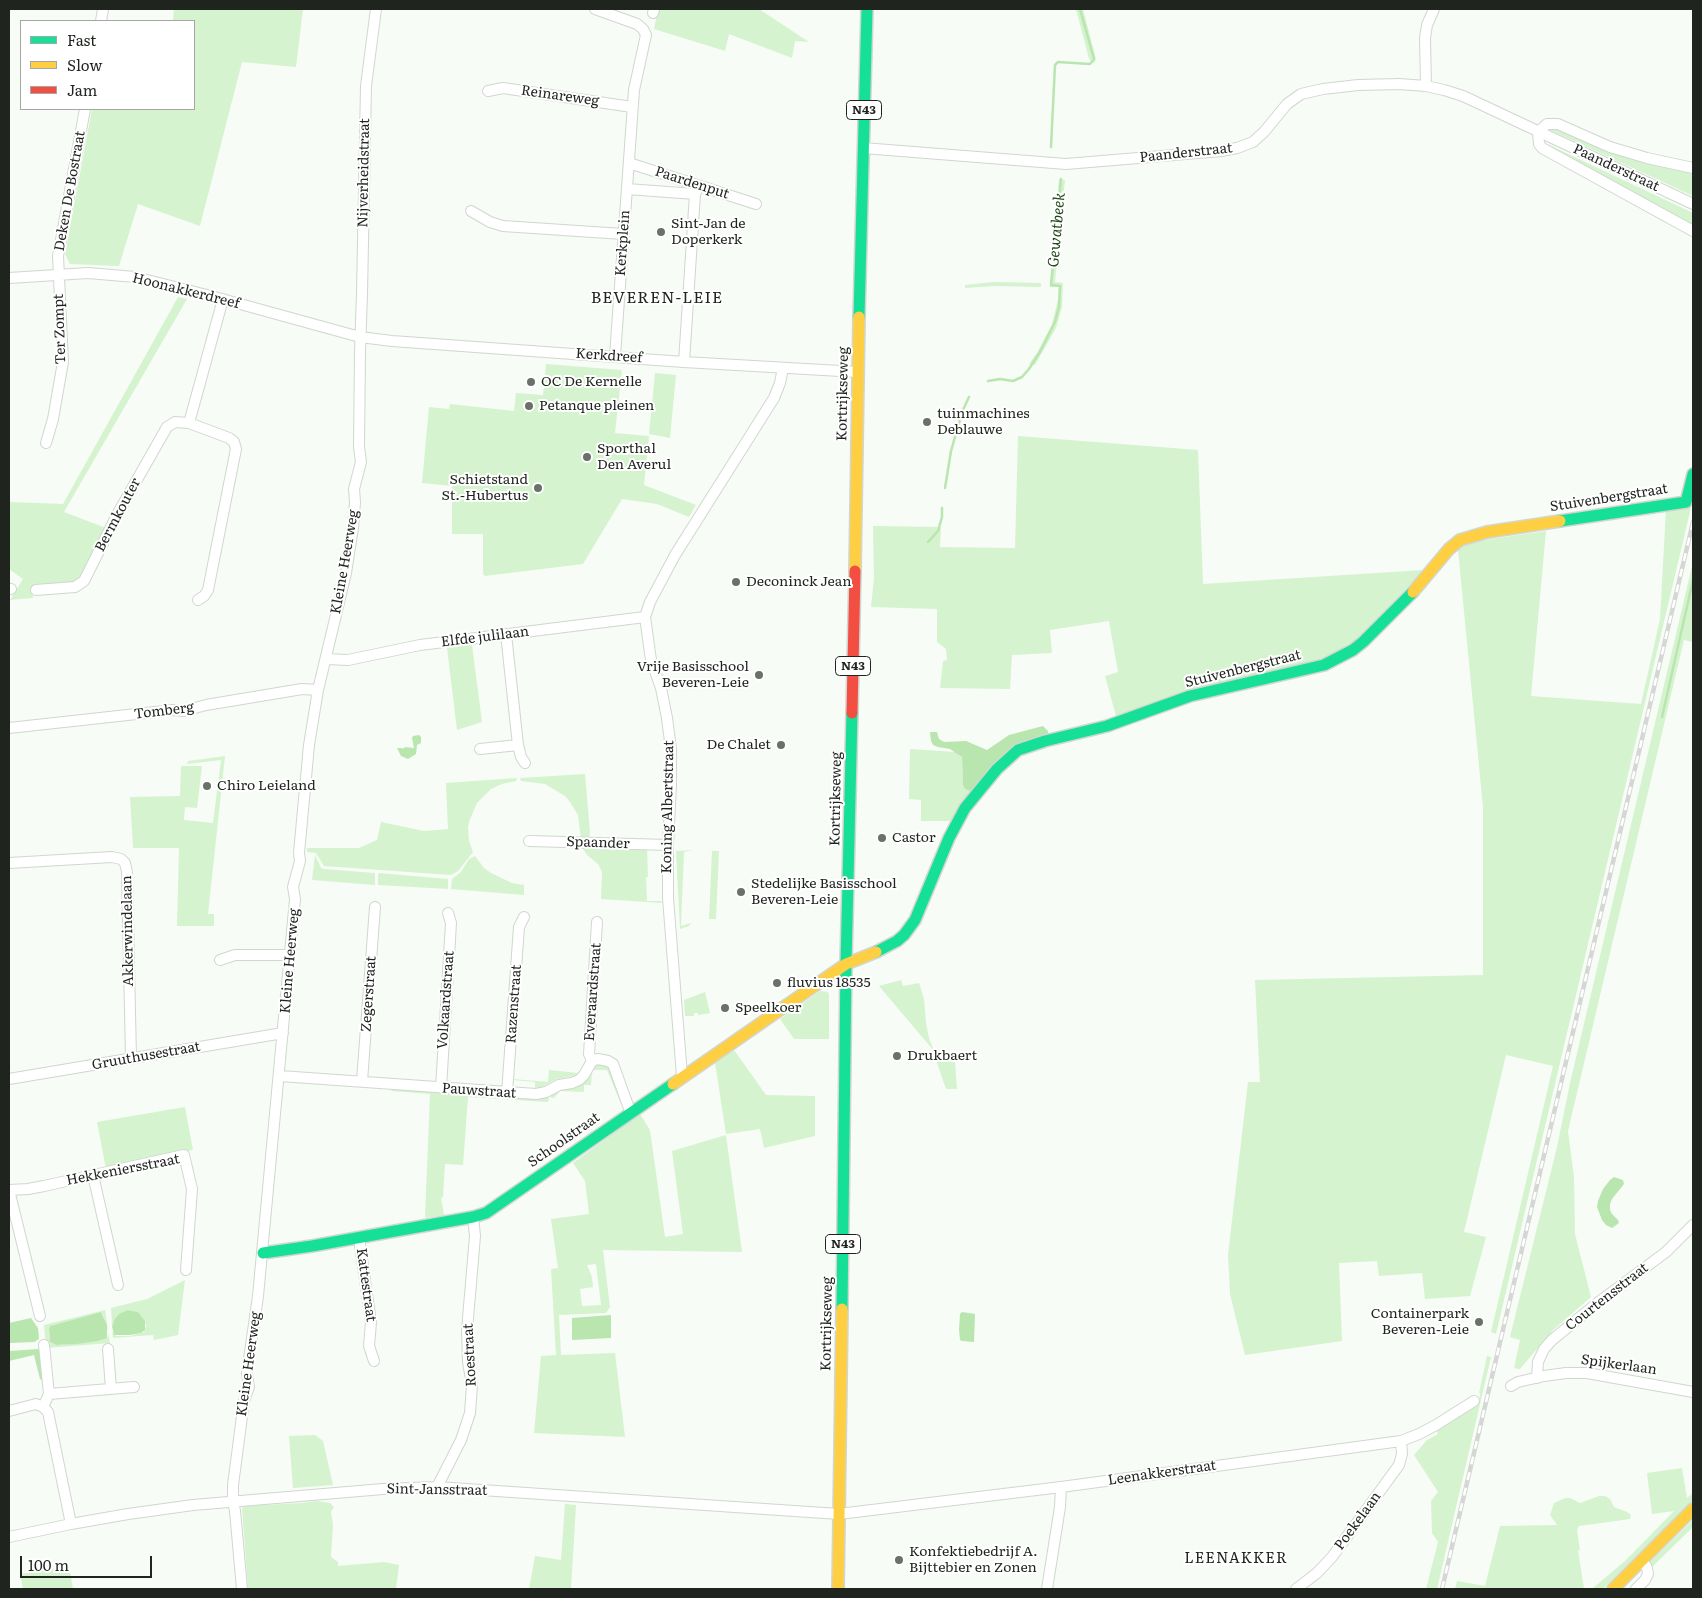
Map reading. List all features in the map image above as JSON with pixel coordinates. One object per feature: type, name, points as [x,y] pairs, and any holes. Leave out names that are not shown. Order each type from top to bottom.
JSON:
[{"type":"street","name":"Nijverheidstraat","points":[[360,337],[366,86],[376,9]]},
{"type":"street","name":"Kerkplein","points":[[596,9],[637,24],[646,35],[632,107],[615,356]]},
{"type":"street","name":"Kortrijkseweg","points":[[838,1589],[846,964],[867,9]]},
{"type":"street","points":[[1426,86],[1425,38],[1427,25],[1434,9]]},
{"type":"street","name":"Paanderstraat","points":[[863,148],[1066,164],[1222,151],[1252,142],[1264,132],[1291,100],[1301,94],[1323,89],[1358,85],[1399,84],[1426,86],[1463,96],[1693,204]]},
{"type":"street","name":"Reinareweg","points":[[488,91],[502,88],[632,107]]},
{"type":"street","name":"Deken De Bostraat","points":[[58,274],[58,256],[85,110]]},
{"type":"street","name":"Paanderstraat","points":[[1538,132],[1547,124],[1558,124],[1610,147],[1647,158],[1693,168]]},
{"type":"street","points":[[1538,132],[1538,144],[1542,148],[1693,231]]},
{"type":"street","name":"Paardenput","points":[[629,163],[697,190],[756,204]]},
{"type":"street","name":"Kerkplein","points":[[627,189],[697,190]]},
{"type":"street","points":[[684,362],[697,190]]},
{"type":"street","points":[[472,211],[490,222],[503,226],[623,234]]},
{"type":"street","name":"Hoonakkerdreef","points":[[9,278],[88,273],[135,277],[360,337]]},
{"type":"street","name":"Ter Zompt","points":[[46,443],[53,419],[63,362],[58,274]]},
{"type":"street","points":[[198,600],[208,590],[236,449],[234,442],[229,438],[189,423],[223,299]]},
{"type":"street","name":"Kerkdreef","points":[[360,337],[392,341],[684,362],[858,372]]},
{"type":"street","name":"Kleine Heerweg","points":[[242,1589],[233,1485],[244,1401],[249,1387],[247,1373],[263,1253],[295,899],[293,887],[300,861],[299,853],[309,745],[318,690],[346,574],[353,528],[354,489],[361,462],[359,447],[360,337]]},
{"type":"street","name":"Koning Albertstraat","points":[[682,1076],[668,898],[671,749],[661,688],[651,660],[645,617],[661,578],[774,398],[783,368]]},
{"type":"street","name":"Bermkouter","points":[[36,590],[75,586],[84,581],[118,514],[167,427],[175,422],[189,423]]},
{"type":"street","name":"Stuivenbergstraat","points":[[846,964],[897,941],[910,928],[959,818],[972,798],[996,769],[1018,750],[1045,741],[1107,726],[1190,696],[1334,661],[1363,642],[1420,585],[1449,549],[1460,540],[1487,532],[1686,502],[1693,474]]},
{"type":"street","name":"Elfde julilaan","points":[[326,659],[348,660],[420,645],[645,617]]},
{"type":"street","points":[[506,634],[518,745],[521,757],[525,763]]},
{"type":"street","name":"Tomberg","points":[[9,728],[184,710],[302,689],[318,690]]},
{"type":"street","points":[[480,749],[518,745]]},
{"type":"street","name":"Spaander","points":[[529,841],[668,845]]},
{"type":"street","name":"Akkerwindelaan","points":[[9,863],[112,857],[121,859],[125,863],[127,872],[130,1058]]},
{"type":"street","name":"Zegerstraat","points":[[362,1081],[374,907]]},
{"type":"street","name":"Volkaardstraat","points":[[441,1088],[451,923],[448,913]]},
{"type":"street","name":"Razenstraat","points":[[508,1093],[519,927],[524,916]]},
{"type":"street","name":"Everaardstraat","points":[[592,1062],[589,1054],[597,922]]},
{"type":"street","points":[[220,960],[234,955],[290,955]]},
{"type":"street","name":"Schoolstraat","points":[[263,1253],[359,1238],[486,1213],[630,1111],[846,964]]},
{"type":"street","name":"Gruuthusestraat","points":[[9,1079],[283,1033]]},
{"type":"street","points":[[592,1062],[594,1060],[605,1060],[613,1064],[630,1111]]},
{"type":"street","name":"Pauwstraat","points":[[280,1076],[536,1094],[546,1092],[559,1085],[575,1082],[584,1075],[592,1062]]},
{"type":"street","name":"Hekkeniersstraat","points":[[9,1190],[36,1188],[184,1155],[192,1189],[186,1270]]},
{"type":"street","points":[[93,1175],[118,1285]]},
{"type":"street","points":[[9,1190],[40,1316]]},
{"type":"street","name":"Roestraat","points":[[437,1487],[461,1440],[470,1413],[472,1385],[468,1362],[467,1330],[475,1236],[473,1217]]},
{"type":"street","name":"Courtensstraat","points":[[1537,1378],[1540,1356],[1552,1340],[1600,1300],[1666,1252],[1693,1225]]},
{"type":"street","name":"Kattestraat","points":[[359,1238],[371,1322],[369,1346],[374,1362]]},
{"type":"street","points":[[43,1406],[49,1394],[44,1345]]},
{"type":"street","points":[[108,1349],[111,1389]]},
{"type":"street","name":"Spijkerlaan","points":[[1511,1386],[1518,1382],[1566,1373],[1587,1373],[1693,1392]]},
{"type":"street","points":[[49,1394],[134,1387]]},
{"type":"street","name":"Leenakkerstraat","points":[[839,1514],[1061,1487],[1401,1441],[1427,1430],[1474,1401]]},
{"type":"street","points":[[9,1411],[36,1404],[43,1406],[48,1412],[71,1524]]},
{"type":"street","name":"Poekelaan","points":[[1296,1589],[1318,1573],[1332,1557],[1399,1465],[1402,1454],[1401,1441]]},
{"type":"street","name":"Sint-Jansstraat","points":[[9,1537],[128,1514],[233,1501],[383,1489],[437,1487],[839,1514]]},
{"type":"street","points":[[1047,1589],[1060,1507],[1061,1487]]},
{"type":"street","points":[[1613,1589],[1693,1509]]},
{"type":"street","points":[[1636,1589],[1648,1574],[1642,1560]]},
{"type":"shaded area","points":[[174,9],[303,9],[296,67],[242,62],[200,226],[138,204],[119,266],[70,264],[65,254],[92,110],[195,110],[195,20],[173,20]]},
{"type":"shaded area","points":[[658,9],[759,9],[809,42],[795,41],[792,58],[729,34],[725,51],[654,29]]},
{"type":"shaded area","points":[[1076,9],[1083,9],[1096,59],[1094,63],[1089,59]]},
{"type":"shaded area","points":[[1548,126],[1693,171],[1693,196],[1546,128]]},
{"type":"shaded area","points":[[1543,142],[1693,213],[1693,229],[1543,147]]},
{"type":"shaded area","points":[[1059,179],[1065,180],[1055,282],[1063,283],[1062,307],[1056,328],[1035,365],[1029,364],[1052,324],[1058,299],[1059,287],[1050,287]]},
{"type":"shaded area","points":[[993,282],[1041,283],[1041,287],[994,286],[965,288],[965,285]]},
{"type":"shaded area","points":[[178,297],[187,299],[64,512],[106,528],[81,579],[78,582],[32,587],[33,598],[10,600],[23,579],[9,569],[9,502],[63,504]]},
{"type":"shaded area","points":[[546,364],[622,370],[615,433],[649,436],[644,485],[696,505],[689,517],[657,504],[622,499],[583,564],[485,576],[483,574],[483,534],[452,534],[452,486],[422,483],[429,407],[449,409],[450,404],[514,411],[516,393],[543,395]]},
{"type":"shaded area","points":[[655,373],[676,375],[670,438],[649,434]]},
{"type":"shaded area","points":[[1018,436],[1198,450],[1203,584],[1424,570],[1356,641],[1330,657],[1116,716],[1105,676],[1118,672],[1109,621],[1050,630],[1052,653],[1012,655],[1010,689],[940,688],[943,661],[947,660],[946,649],[937,642],[937,609],[871,607],[874,578],[873,526],[941,527],[940,547],[1015,548]]},
{"type":"shaded area","points":[[1693,499],[1496,1334],[1491,1332],[1553,1066],[1506,1055],[1464,1232],[1486,1237],[1470,1296],[1425,1299],[1422,1273],[1379,1276],[1377,1261],[1339,1263],[1342,1341],[1245,1355],[1230,1294],[1228,1255],[1248,1082],[1260,1082],[1255,980],[1483,975],[1483,807],[1458,550],[1463,546],[1483,540],[1546,531],[1531,696],[1641,704],[1660,619],[1666,510]]},
{"type":"shaded area","points":[[1693,562],[1693,642],[1684,640],[1568,1131],[1574,1177],[1575,1234],[1591,1297],[1551,1332],[1553,1335],[1536,1350],[1520,1369],[1514,1368],[1520,1340],[1510,1337],[1557,1147],[1570,1083]]},
{"type":"shaded area","points":[[472,645],[482,722],[457,730],[447,648]]},
{"type":"shaded area","points":[[1043,726],[1048,731],[1048,735],[971,791],[965,789],[963,785],[962,757],[950,749],[933,745],[930,732],[937,732],[939,739],[944,742],[966,741],[987,750],[1009,735]]},
{"type":"shaded area","points":[[419,735],[421,743],[417,745],[416,754],[408,759],[401,756],[397,748],[414,748],[412,738]]},
{"type":"shaded area","points":[[910,749],[956,752],[962,757],[963,785],[971,791],[950,821],[921,821],[921,800],[909,799]]},
{"type":"shaded area","points":[[225,756],[208,914],[214,914],[214,926],[177,926],[179,848],[133,848],[130,797],[180,796],[181,766],[202,766],[197,808],[185,807],[184,820],[213,823],[221,760],[187,764],[188,761]]},
{"type":"shaded area","points":[[585,774],[589,839],[581,839],[578,815],[565,796],[545,784],[521,781],[520,778]]},
{"type":"shaded area","points":[[517,778],[516,781],[491,789],[477,803],[468,827],[469,841],[473,852],[458,871],[451,875],[324,866],[316,853],[307,852],[307,848],[359,848],[377,840],[381,822],[424,831],[448,829],[446,783]]},
{"type":"shaded area","points":[[582,847],[647,848],[647,901],[661,901],[662,903],[601,899],[602,872],[598,864],[587,855]]},
{"type":"shaded area","points":[[693,850],[684,852],[681,926],[691,923],[689,926],[680,929],[676,851]]},
{"type":"shaded area","points":[[712,851],[719,851],[716,919],[709,919]]},
{"type":"shaded area","points":[[315,855],[321,868],[324,869],[375,873],[375,885],[312,880]]},
{"type":"shaded area","points":[[475,856],[484,868],[491,873],[512,883],[524,885],[524,895],[451,889],[452,879],[461,872],[469,859]]},
{"type":"shaded area","points":[[379,873],[448,879],[448,889],[378,885]]},
{"type":"shaded area","points":[[901,980],[903,986],[919,983],[924,999],[929,1038],[934,1051],[879,986]]},
{"type":"shaded area","points":[[820,991],[828,992],[829,995],[829,1039],[794,1039],[780,1019]]},
{"type":"shaded area","points":[[705,992],[710,1013],[698,1015],[698,1013],[694,1013],[694,1016],[685,1016],[684,1000]]},
{"type":"shaded area","points":[[734,1050],[766,1095],[815,1096],[815,1136],[764,1148],[760,1129],[726,1134],[715,1063]]},
{"type":"shaded area","points":[[936,1060],[955,1062],[957,1089],[946,1089]]},
{"type":"shaded area","points":[[595,1063],[608,1064],[623,1103],[621,1104],[607,1070],[592,1070],[591,1085],[584,1085],[584,1092],[560,1091],[554,1098],[549,1097],[548,1102],[468,1097],[463,1165],[445,1164],[443,1197],[441,1198],[444,1215],[425,1218],[430,1094],[391,1091],[392,1088],[533,1098],[559,1088]]},
{"type":"shaded area","points":[[549,1070],[578,1073],[574,1076],[557,1079],[542,1087],[535,1088],[535,1082],[512,1079],[548,1082]]},
{"type":"shaded area","points":[[185,1107],[193,1150],[106,1169],[97,1122]]},
{"type":"shaded area","points":[[640,1114],[650,1130],[665,1237],[683,1234],[672,1151],[726,1135],[742,1252],[603,1250],[610,1307],[606,1313],[559,1315],[561,1355],[615,1353],[625,1437],[534,1433],[541,1356],[556,1355],[551,1269],[558,1268],[551,1219],[589,1214],[585,1181],[573,1163]],"holes":[[[596,1264],[601,1305],[582,1306],[580,1289],[593,1287],[592,1277],[587,1265]]]},
{"type":"shaded area","points":[[1614,1177],[1623,1180],[1624,1184],[1610,1204],[1610,1210],[1619,1223],[1612,1228],[1602,1220],[1597,1207],[1603,1189]]},
{"type":"shaded area","points":[[185,1280],[178,1335],[154,1340],[153,1335],[113,1338],[112,1332],[116,1336],[130,1336],[144,1332],[146,1326],[145,1321],[138,1312],[128,1310],[116,1316],[112,1325],[111,1308],[147,1299]]},
{"type":"shaded area","points":[[105,1310],[108,1331],[101,1312],[50,1326],[49,1335],[51,1343],[60,1345],[97,1341],[108,1337],[108,1332],[110,1343],[46,1348],[44,1325]]},
{"type":"shaded area","points":[[128,1310],[138,1312],[145,1321],[145,1330],[141,1333],[130,1335],[114,1335],[112,1326],[115,1318]]},
{"type":"shaded area","points":[[101,1312],[107,1325],[107,1338],[76,1344],[56,1345],[50,1342],[50,1326]]},
{"type":"shaded area","points":[[962,1312],[975,1314],[974,1342],[960,1340],[960,1314]]},
{"type":"shaded area","points":[[611,1315],[611,1338],[572,1340],[572,1318]]},
{"type":"shaded area","points":[[31,1318],[38,1328],[39,1339],[34,1342],[9,1343],[9,1323]]},
{"type":"shaded area","points":[[39,1349],[43,1381],[40,1379],[34,1355],[9,1361],[9,1351]]},
{"type":"shaded area","points":[[1487,1356],[1491,1357],[1437,1589],[1426,1589],[1438,1542],[1432,1533],[1431,1501],[1438,1492],[1414,1455],[1427,1440],[1438,1434],[1437,1431],[1479,1403],[1479,1393]]},
{"type":"shaded area","points":[[315,1435],[323,1441],[333,1485],[293,1488],[289,1436]]},
{"type":"shaded area","points":[[1682,1468],[1687,1498],[1693,1493],[1693,1500],[1603,1589],[1592,1589],[1626,1560],[1674,1511],[1652,1514],[1647,1473]]},
{"type":"shaded area","points":[[1599,1496],[1605,1496],[1610,1499],[1614,1507],[1631,1515],[1630,1519],[1579,1526],[1577,1530],[1580,1551],[1578,1550],[1584,1589],[1455,1589],[1457,1581],[1485,1586],[1500,1526],[1557,1525],[1550,1515],[1554,1503],[1570,1498],[1580,1503]]},
{"type":"shaded area","points":[[317,1501],[330,1503],[334,1507],[331,1512],[333,1525],[331,1557],[338,1562],[338,1566],[384,1562],[399,1565],[396,1589],[248,1589],[242,1508],[246,1506]]},
{"type":"shaded area","points":[[565,1504],[576,1505],[571,1589],[529,1589],[535,1556],[561,1560]]},
{"type":"shaded area","points":[[1693,1520],[1693,1527],[1652,1567],[1650,1562]]},
{"type":"shaded area","points":[[69,1566],[73,1589],[23,1589],[20,1574]]},
{"type":"waterway","name":"Gewatbeek","points":[[1051,147],[1055,65],[1058,62],[1090,64],[1094,59],[1080,9]]},
{"type":"waterway","name":"Gewatbeek","points":[[988,381],[1000,379],[1013,381],[1022,377],[1041,350],[1055,322],[1059,307],[1060,286],[1051,285],[1061,179]]},
{"type":"waterway","name":"Gewatbeek","points":[[962,412],[969,397]]},
{"type":"waterway","name":"Gewatbeek","points":[[945,488],[951,451],[961,416]]},
{"type":"waterway","name":"Gewatbeek","points":[[928,542],[938,531],[942,517],[942,508]]},
{"type":"waterway","points":[[1662,717],[1693,580]]},
{"type":"railway","points":[[1442,1589],[1693,522]]},
{"type":"traffic: fast","points":[[859,317],[867,9]]},
{"type":"traffic: fast","points":[[1560,521],[1686,502],[1693,474]]},
{"type":"traffic: fast","points":[[876,952],[897,941],[915,920],[949,838],[965,808],[997,769],[1018,750],[1045,741],[1107,726],[1190,696],[1324,665],[1353,650],[1363,642],[1413,592]]},
{"type":"traffic: fast","points":[[842,1309],[846,964],[852,713]]},
{"type":"traffic: fast","points":[[263,1253],[312,1246],[473,1217],[486,1213],[673,1084]]},
{"type":"traffic: slow","points":[[855,571],[859,317]]},
{"type":"traffic: slow","points":[[1413,592],[1449,549],[1460,540],[1487,532],[1560,521]]},
{"type":"traffic: slow","points":[[673,1084],[846,964],[876,952]]},
{"type":"traffic: slow","points":[[838,1589],[842,1309]]},
{"type":"traffic: slow","points":[[1613,1589],[1693,1509]]},
{"type":"traffic: jam","points":[[852,713],[855,571]]},
{"type":"place","name":"Sint-Jan de Doperkerk","points":[[661,232]]},
{"type":"place","name":"OC De Kernelle","points":[[531,382]]},
{"type":"place","name":"Petanque pleinen","points":[[529,406]]},
{"type":"place","name":"tuinmachines Deblauwe","points":[[927,422]]},
{"type":"place","name":"Sporthal Den Averul","points":[[587,457]]},
{"type":"place","name":"Schietstand St.-Hubertus","points":[[538,488]]},
{"type":"place","name":"Deconinck Jean","points":[[736,582]]},
{"type":"place","name":"Vrije Basisschool Beveren-Leie","points":[[759,675]]},
{"type":"place","name":"De Chalet","points":[[781,745]]},
{"type":"place","name":"Chiro Leieland","points":[[207,786]]},
{"type":"place","name":"Castor","points":[[882,838]]},
{"type":"place","name":"Stedelijke Basisschool Beveren-Leie","points":[[741,892]]},
{"type":"place","name":"fluvius 18535","points":[[777,983]]},
{"type":"place","name":"Speelkoer","points":[[725,1008]]},
{"type":"place","name":"Drukbaert","points":[[897,1056]]},
{"type":"place","name":"Containerpark Beveren-Leie","points":[[1479,1322]]},
{"type":"place","name":"Konfektiebedrijf A. Bijttebier en Zonen","points":[[899,1560]]},
{"type":"district","name":"BEVEREN-LEIE","points":[[657,298]]},
{"type":"district","name":"LEENAKKER","points":[[1236,1559]]}]
